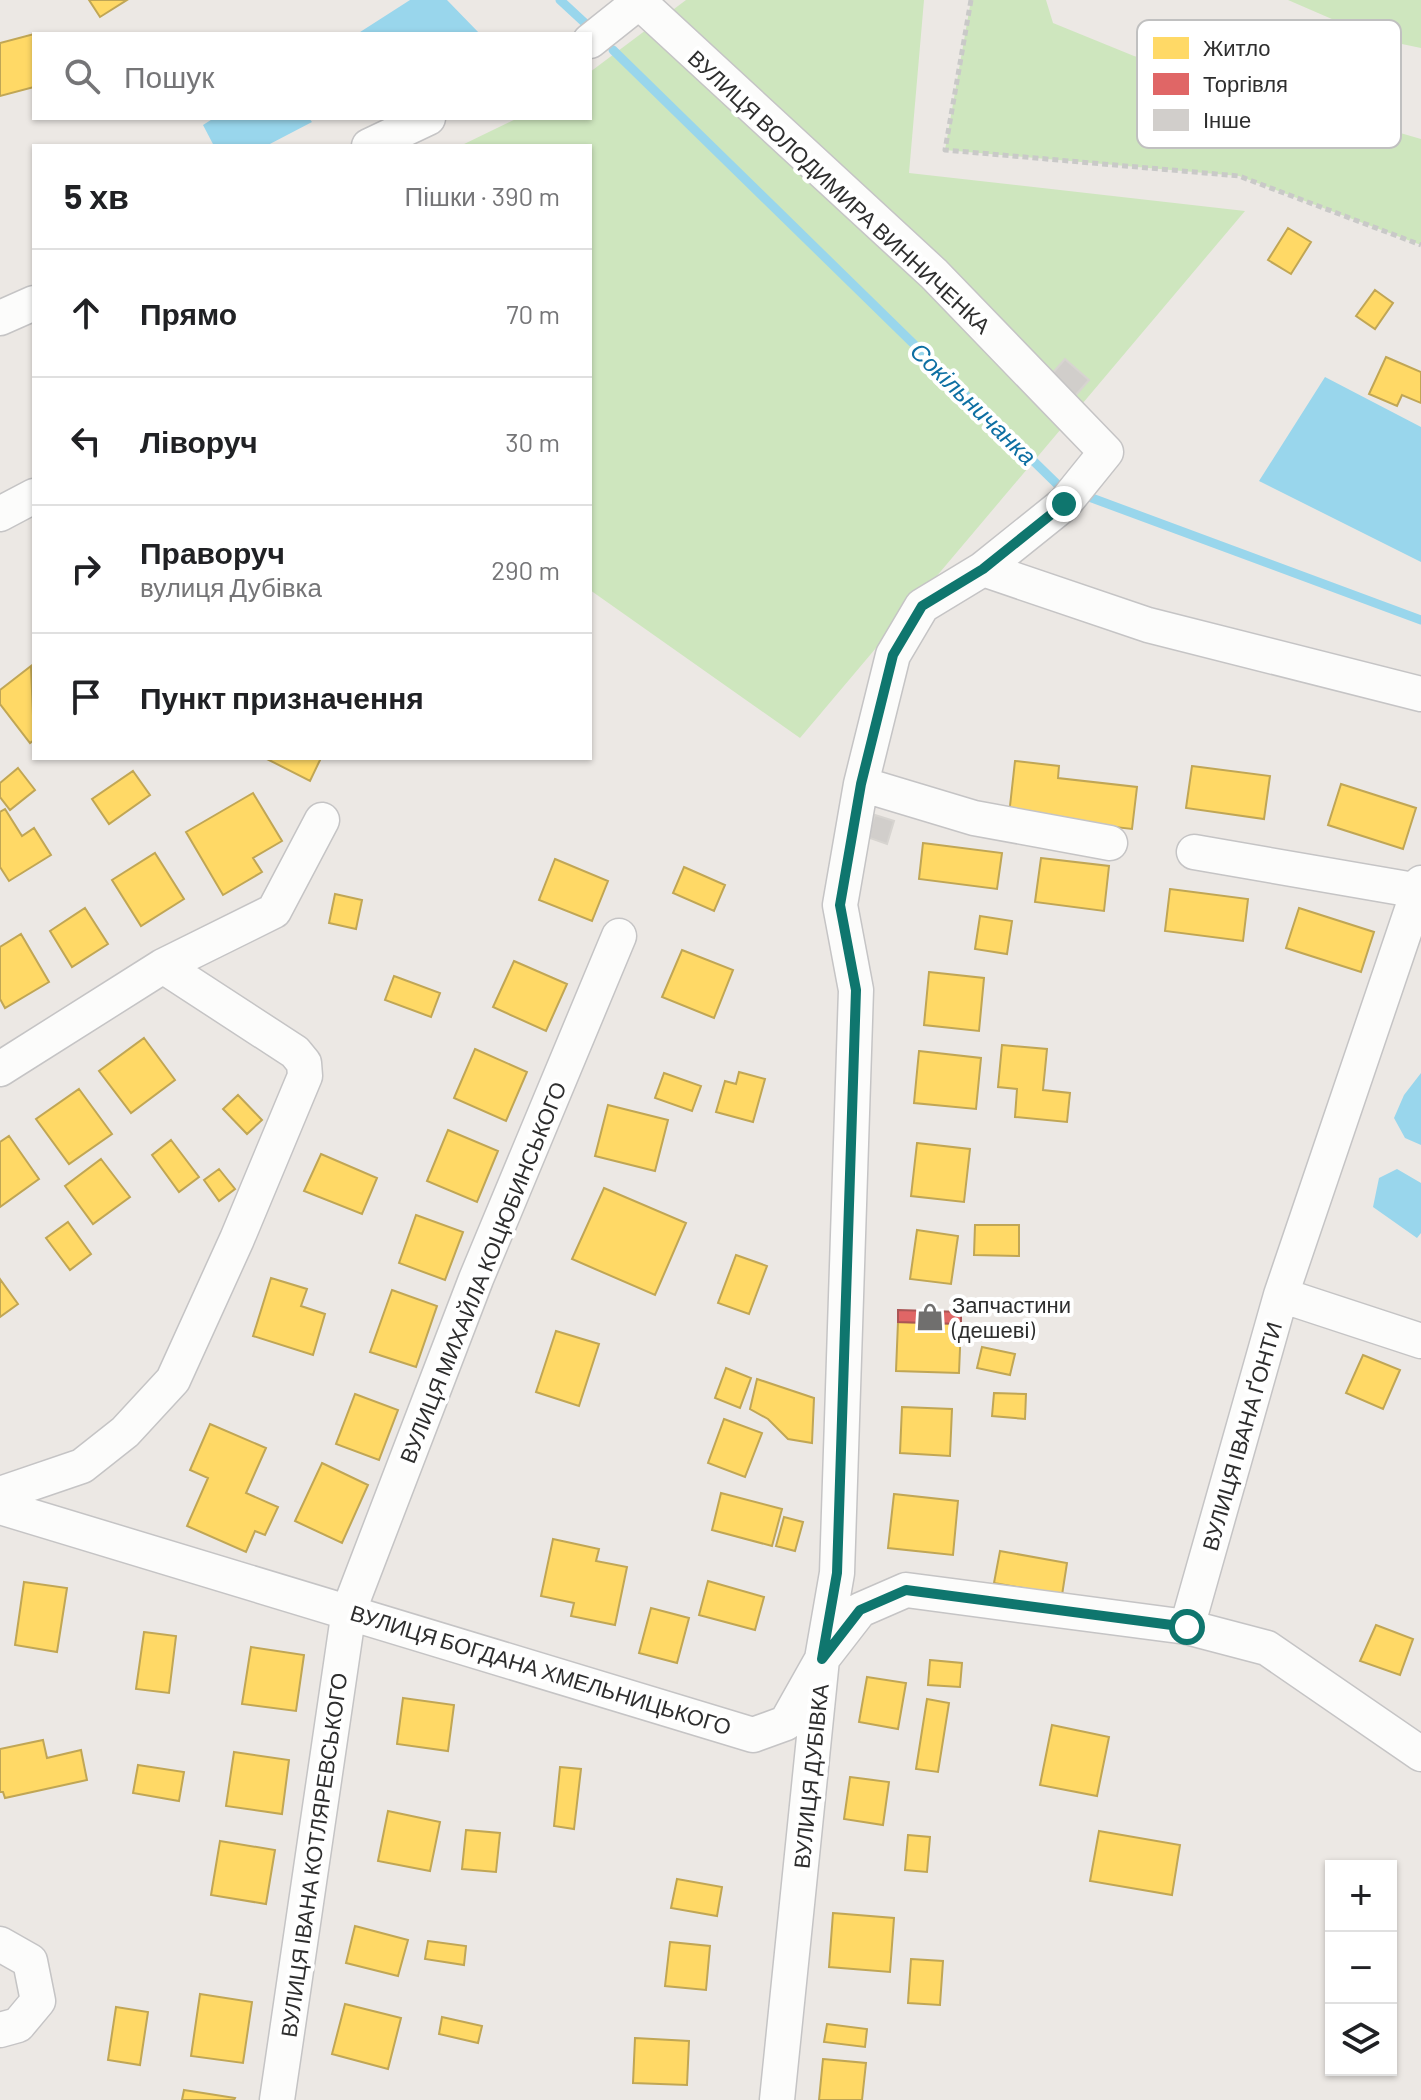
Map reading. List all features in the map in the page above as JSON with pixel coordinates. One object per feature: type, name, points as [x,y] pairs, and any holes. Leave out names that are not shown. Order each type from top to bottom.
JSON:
[{"type":"street","name":"ВУЛИЦЯ ВОЛОДИМИРА ВИННИЧЕНКА","points":[[592,39],[638,1],[934,274],[1106,452]]},
{"type":"street","points":[[373,144],[424,120]]},
{"type":"street","points":[[0,318],[32,304]]},
{"type":"street","name":"ВУЛИЦЯ ДУБІВКА","points":[[777,2100],[822,1659],[837,1573],[856,990],[840,905],[861,784],[893,655],[922,606],[983,569],[1070,497],[1106,452]]},
{"type":"street","points":[[0,514],[32,497]]},
{"type":"street","points":[[983,569],[1148,625],[1421,694]]},
{"type":"street","points":[[861,784],[974,818],[1110,843]]},
{"type":"street","points":[[0,1069],[163,966],[274,911],[322,820]]},
{"type":"street","points":[[1194,852],[1420,887],[1281,1295]]},
{"type":"street","name":"ВУЛИЦЯ МИХАЙЛА КОЦЮБИНСЬКОГО","points":[[349,1610],[476,1279],[619,936]]},
{"type":"street","points":[[0,1494],[82,1466],[125,1432],[173,1380],[237,1239],[305,1076],[304,1063],[295,1052],[163,966]]},
{"type":"street","name":"ВУЛИЦЯ ІВАНА ҐОНТИ","points":[[1187,1627],[1281,1295],[1421,1341]]},
{"type":"street","name":"ВУЛИЦЯ БОГДАНА ХМЕЛЬНИЦЬКОГО","points":[[0,1507],[349,1610],[753,1735],[786,1723],[822,1659],[860,1610],[906,1590],[1187,1627],[1267,1648],[1421,1754]]},
{"type":"street","name":"ВУЛИЦЯ ІВАНА КОТЛЯРЕВСЬКОГО","points":[[277,2100],[349,1610]]},
{"type":"street","points":[[0,1944],[30,1961],[38,2001],[18,2025],[0,2030]]},
{"type":"path","points":[[971,0],[945,150],[1239,176],[1421,245]]},
{"type":"green space","points":[[686,0],[924,0],[909,173],[1245,211],[800,738],[592,591],[592,144],[464,144],[514,120],[592,120],[592,70]]},
{"type":"green space","points":[[971,0],[1046,0],[1053,23],[1137,57],[1137,148],[1401,148],[1401,133],[1421,139],[1421,245],[1239,176],[945,150]]},
{"type":"green space","points":[[1288,0],[1421,0],[1421,48],[1401,44],[1401,20],[1334,20]]},
{"type":"water","points":[[410,0],[447,0],[478,32],[360,32]]},
{"type":"water","points":[[211,120],[312,122],[270,144],[213,144],[203,125]]},
{"type":"water","points":[[1325,377],[1421,427],[1421,562],[1259,481]]},
{"type":"water","points":[[1421,1073],[1421,1145],[1405,1138],[1394,1118],[1404,1095]]},
{"type":"water","points":[[1397,1169],[1421,1183],[1421,1233],[1417,1238],[1373,1207],[1379,1178]]},
{"type":"building: Житло","points":[[89,0],[127,0],[100,17]]},
{"type":"building: Житло","points":[[32,35],[32,88],[0,96],[0,43]]},
{"type":"building: Житло","points":[[1288,228],[1311,242],[1291,274],[1268,260]]},
{"type":"building: Житло","points":[[1375,290],[1393,303],[1375,329],[1356,316]]},
{"type":"building: Житло","points":[[1386,357],[1421,372],[1421,403],[1402,395],[1397,406],[1369,394]]},
{"type":"building: Житло","points":[[31,666],[30,743],[0,704],[0,690]]},
{"type":"building: Житло","points":[[269,760],[320,760],[310,781]]},
{"type":"building: Житло","points":[[1015,761],[1059,766],[1058,778],[1137,787],[1132,829],[1009,815]]},
{"type":"building: Житло","points":[[1192,766],[1270,776],[1264,819],[1186,808]]},
{"type":"building: Житло","points":[[18,768],[35,790],[10,810],[0,797],[0,783]]},
{"type":"building: Житло","points":[[133,771],[150,795],[109,824],[92,799]]},
{"type":"building: Житло","points":[[1341,784],[1416,808],[1403,849],[1328,825]]},
{"type":"building: Житло","points":[[253,793],[282,841],[253,858],[262,872],[223,895],[186,832]]},
{"type":"building: Житло","points":[[5,809],[22,836],[34,828],[51,855],[9,881],[0,867],[0,812]]},
{"type":"building: Житло","points":[[923,843],[1002,853],[997,889],[919,879]]},
{"type":"building: Житло","points":[[155,853],[184,899],[141,926],[112,880]]},
{"type":"building: Житло","points":[[1041,858],[1109,866],[1104,911],[1035,902]]},
{"type":"building: Житло","points":[[555,859],[608,881],[592,921],[539,900]]},
{"type":"building: Житло","points":[[684,867],[725,885],[714,911],[673,893]]},
{"type":"building: Житло","points":[[1170,889],[1248,899],[1243,941],[1165,931]]},
{"type":"building: Житло","points":[[335,894],[362,900],[356,929],[329,923]]},
{"type":"building: Житло","points":[[85,908],[108,944],[72,967],[50,931]]},
{"type":"building: Житло","points":[[1299,908],[1374,932],[1361,972],[1286,948]]},
{"type":"building: Житло","points":[[980,916],[1012,921],[1007,954],[975,949]]},
{"type":"building: Житло","points":[[21,934],[49,982],[5,1008],[0,999],[0,947]]},
{"type":"building: Житло","points":[[682,950],[733,970],[714,1018],[662,997]]},
{"type":"building: Житло","points":[[514,961],[567,984],[546,1031],[493,1007]]},
{"type":"building: Житло","points":[[929,972],[984,978],[979,1031],[924,1025]]},
{"type":"building: Житло","points":[[394,976],[440,993],[431,1017],[385,1000]]},
{"type":"building: Житло","points":[[144,1038],[175,1080],[131,1113],[99,1071]]},
{"type":"building: Житло","points":[[1002,1045],[1047,1049],[1043,1090],[1070,1093],[1067,1122],[1015,1117],[1017,1089],[998,1087]]},
{"type":"building: Житло","points":[[475,1049],[527,1072],[506,1121],[454,1098]]},
{"type":"building: Житло","points":[[919,1051],[981,1058],[976,1109],[914,1103]]},
{"type":"building: Житло","points":[[739,1072],[765,1079],[753,1122],[716,1112],[725,1081],[736,1084]]},
{"type":"building: Житло","points":[[664,1073],[701,1086],[692,1111],[655,1098]]},
{"type":"building: Житло","points":[[79,1089],[112,1134],[69,1164],[36,1119]]},
{"type":"building: Житло","points":[[238,1095],[262,1120],[247,1134],[223,1109]]},
{"type":"building: Житло","points":[[608,1105],[668,1120],[655,1171],[595,1156]]},
{"type":"building: Житло","points":[[448,1130],[498,1151],[477,1202],[427,1181]]},
{"type":"building: Житло","points":[[9,1136],[39,1179],[0,1207],[0,1142]]},
{"type":"building: Житло","points":[[171,1140],[199,1177],[179,1192],[152,1155]]},
{"type":"building: Житло","points":[[917,1143],[970,1149],[964,1202],[911,1196]]},
{"type":"building: Житло","points":[[321,1154],[377,1178],[362,1214],[304,1191]]},
{"type":"building: Житло","points":[[101,1159],[130,1197],[93,1224],[65,1186]]},
{"type":"building: Житло","points":[[219,1169],[235,1189],[219,1201],[204,1180]]},
{"type":"building: Житло","points":[[604,1188],[686,1223],[655,1295],[572,1259]]},
{"type":"building: Житло","points":[[416,1215],[463,1232],[445,1280],[399,1263]]},
{"type":"building: Житло","points":[[68,1222],[91,1254],[70,1270],[46,1238]]},
{"type":"building: Житло","points":[[975,1225],[1019,1225],[1019,1256],[974,1255]]},
{"type":"building: Житло","points":[[917,1230],[958,1236],[951,1284],[910,1279]]},
{"type":"building: Житло","points":[[736,1255],[767,1266],[749,1314],[718,1303]]},
{"type":"building: Житло","points":[[271,1278],[307,1289],[301,1306],[325,1314],[313,1355],[253,1336]]},
{"type":"building: Житло","points":[[0,1279],[18,1304],[0,1317]]},
{"type":"building: Житло","points":[[392,1290],[437,1306],[416,1367],[370,1352]]},
{"type":"building: Житло","points":[[898,1322],[961,1324],[959,1373],[896,1371]]},
{"type":"building: Житло","points":[[556,1331],[599,1344],[579,1406],[536,1392]]},
{"type":"building: Житло","points":[[982,1347],[1015,1354],[1010,1375],[977,1368]]},
{"type":"building: Житло","points":[[1363,1355],[1400,1370],[1383,1409],[1346,1393]]},
{"type":"building: Житло","points":[[726,1368],[751,1378],[740,1408],[715,1398]]},
{"type":"building: Житло","points":[[757,1379],[814,1398],[812,1443],[788,1439],[768,1419],[750,1409]]},
{"type":"building: Житло","points":[[994,1393],[1026,1394],[1025,1419],[992,1416]]},
{"type":"building: Житло","points":[[355,1394],[398,1410],[379,1460],[336,1444]]},
{"type":"building: Житло","points":[[902,1407],[952,1409],[950,1456],[900,1453]]},
{"type":"building: Житло","points":[[724,1419],[762,1433],[745,1477],[708,1463]]},
{"type":"building: Житло","points":[[210,1424],[266,1448],[246,1493],[278,1507],[265,1535],[255,1531],[246,1552],[187,1526],[208,1478],[190,1470]]},
{"type":"building: Житло","points":[[322,1463],[368,1485],[342,1543],[295,1521]]},
{"type":"building: Житло","points":[[721,1493],[782,1509],[772,1546],[712,1530]]},
{"type":"building: Житло","points":[[894,1494],[958,1501],[953,1555],[888,1548]]},
{"type":"building: Житло","points":[[784,1517],[803,1522],[795,1551],[776,1546]]},
{"type":"building: Житло","points":[[553,1539],[599,1549],[596,1561],[627,1567],[615,1625],[571,1616],[574,1603],[541,1596]]},
{"type":"building: Житло","points":[[1000,1551],[1067,1563],[1062,1595],[994,1583]]},
{"type":"building: Житло","points":[[708,1581],[764,1597],[755,1630],[699,1615]]},
{"type":"building: Житло","points":[[24,1582],[67,1588],[57,1652],[15,1645]]},
{"type":"building: Житло","points":[[651,1608],[689,1618],[677,1663],[639,1653]]},
{"type":"building: Житло","points":[[1376,1625],[1413,1639],[1400,1675],[1360,1661]]},
{"type":"building: Житло","points":[[144,1632],[176,1636],[169,1693],[136,1689]]},
{"type":"building: Житло","points":[[251,1647],[304,1655],[296,1711],[242,1704]]},
{"type":"building: Житло","points":[[930,1660],[962,1663],[960,1687],[928,1685]]},
{"type":"building: Житло","points":[[867,1677],[906,1683],[898,1729],[859,1722]]},
{"type":"building: Житло","points":[[403,1698],[454,1705],[448,1751],[397,1744]]},
{"type":"building: Житло","points":[[927,1699],[949,1703],[938,1772],[916,1769]]},
{"type":"building: Житло","points":[[1052,1725],[1109,1737],[1097,1796],[1040,1785]]},
{"type":"building: Житло","points":[[43,1740],[47,1758],[81,1750],[87,1780],[5,1798],[0,1792],[0,1749]]},
{"type":"building: Житло","points":[[234,1752],[289,1760],[282,1814],[226,1806]]},
{"type":"building: Житло","points":[[138,1765],[184,1772],[179,1801],[133,1793]]},
{"type":"building: Житло","points":[[560,1767],[581,1769],[574,1829],[554,1826]]},
{"type":"building: Житло","points":[[850,1777],[889,1782],[883,1825],[844,1819]]},
{"type":"building: Житло","points":[[388,1811],[440,1822],[430,1871],[378,1861]]},
{"type":"building: Житло","points":[[466,1830],[500,1833],[496,1872],[462,1869]]},
{"type":"building: Житло","points":[[1099,1831],[1180,1845],[1172,1895],[1090,1881]]},
{"type":"building: Житло","points":[[908,1835],[930,1837],[927,1872],[905,1870]]},
{"type":"building: Житло","points":[[220,1841],[275,1850],[266,1904],[211,1895]]},
{"type":"building: Житло","points":[[677,1879],[722,1887],[717,1916],[671,1908]]},
{"type":"building: Житло","points":[[833,1913],[894,1918],[890,1972],[829,1967]]},
{"type":"building: Житло","points":[[355,1926],[408,1940],[398,1976],[346,1963]]},
{"type":"building: Житло","points":[[428,1941],[466,1946],[464,1965],[425,1959]]},
{"type":"building: Житло","points":[[670,1942],[710,1946],[706,1990],[665,1986]]},
{"type":"building: Житло","points":[[911,1959],[943,1961],[940,2005],[908,2003]]},
{"type":"building: Житло","points":[[200,1994],[252,2002],[243,2063],[191,2056]]},
{"type":"building: Житло","points":[[345,2004],[401,2018],[388,2069],[332,2054]]},
{"type":"building: Житло","points":[[116,2007],[148,2012],[140,2065],[108,2060]]},
{"type":"building: Житло","points":[[442,2017],[482,2026],[478,2043],[439,2034]]},
{"type":"building: Житло","points":[[827,2024],[867,2029],[865,2047],[824,2042]]},
{"type":"building: Житло","points":[[635,2038],[689,2041],[687,2085],[633,2083]]},
{"type":"building: Житло","points":[[823,2059],[866,2063],[862,2100],[819,2100]]},
{"type":"building: Житло","points":[[184,2090],[235,2098],[182,2100]]},
{"type":"building: Торгівля","name":"Запчастини (дешеві)","points":[[898,1310],[961,1312],[961,1324],[898,1322]]},
{"type":"building: Інше","points":[[1065,359],[1089,380],[1074,397],[1050,376]]},
{"type":"building: Інше","points":[[875,815],[894,821],[887,844],[867,837]]},
{"type":"waterway","name":"Сокільничанка","points":[[560,0],[586,24]]},
{"type":"waterway","name":"Сокільничанка","points":[[613,50],[1059,486],[1067,489]]},
{"type":"waterway","name":"Сокільничанка","points":[[1081,494],[1421,620]]},
{"type":"place","name":"Запчастини (дешеві)","points":[[930,1317]]},
{"type":"route","points":[[1064,504],[983,569],[922,606],[893,655],[861,784],[840,905],[856,990],[837,1573],[822,1659],[860,1610],[906,1590],[1187,1627]]}]
